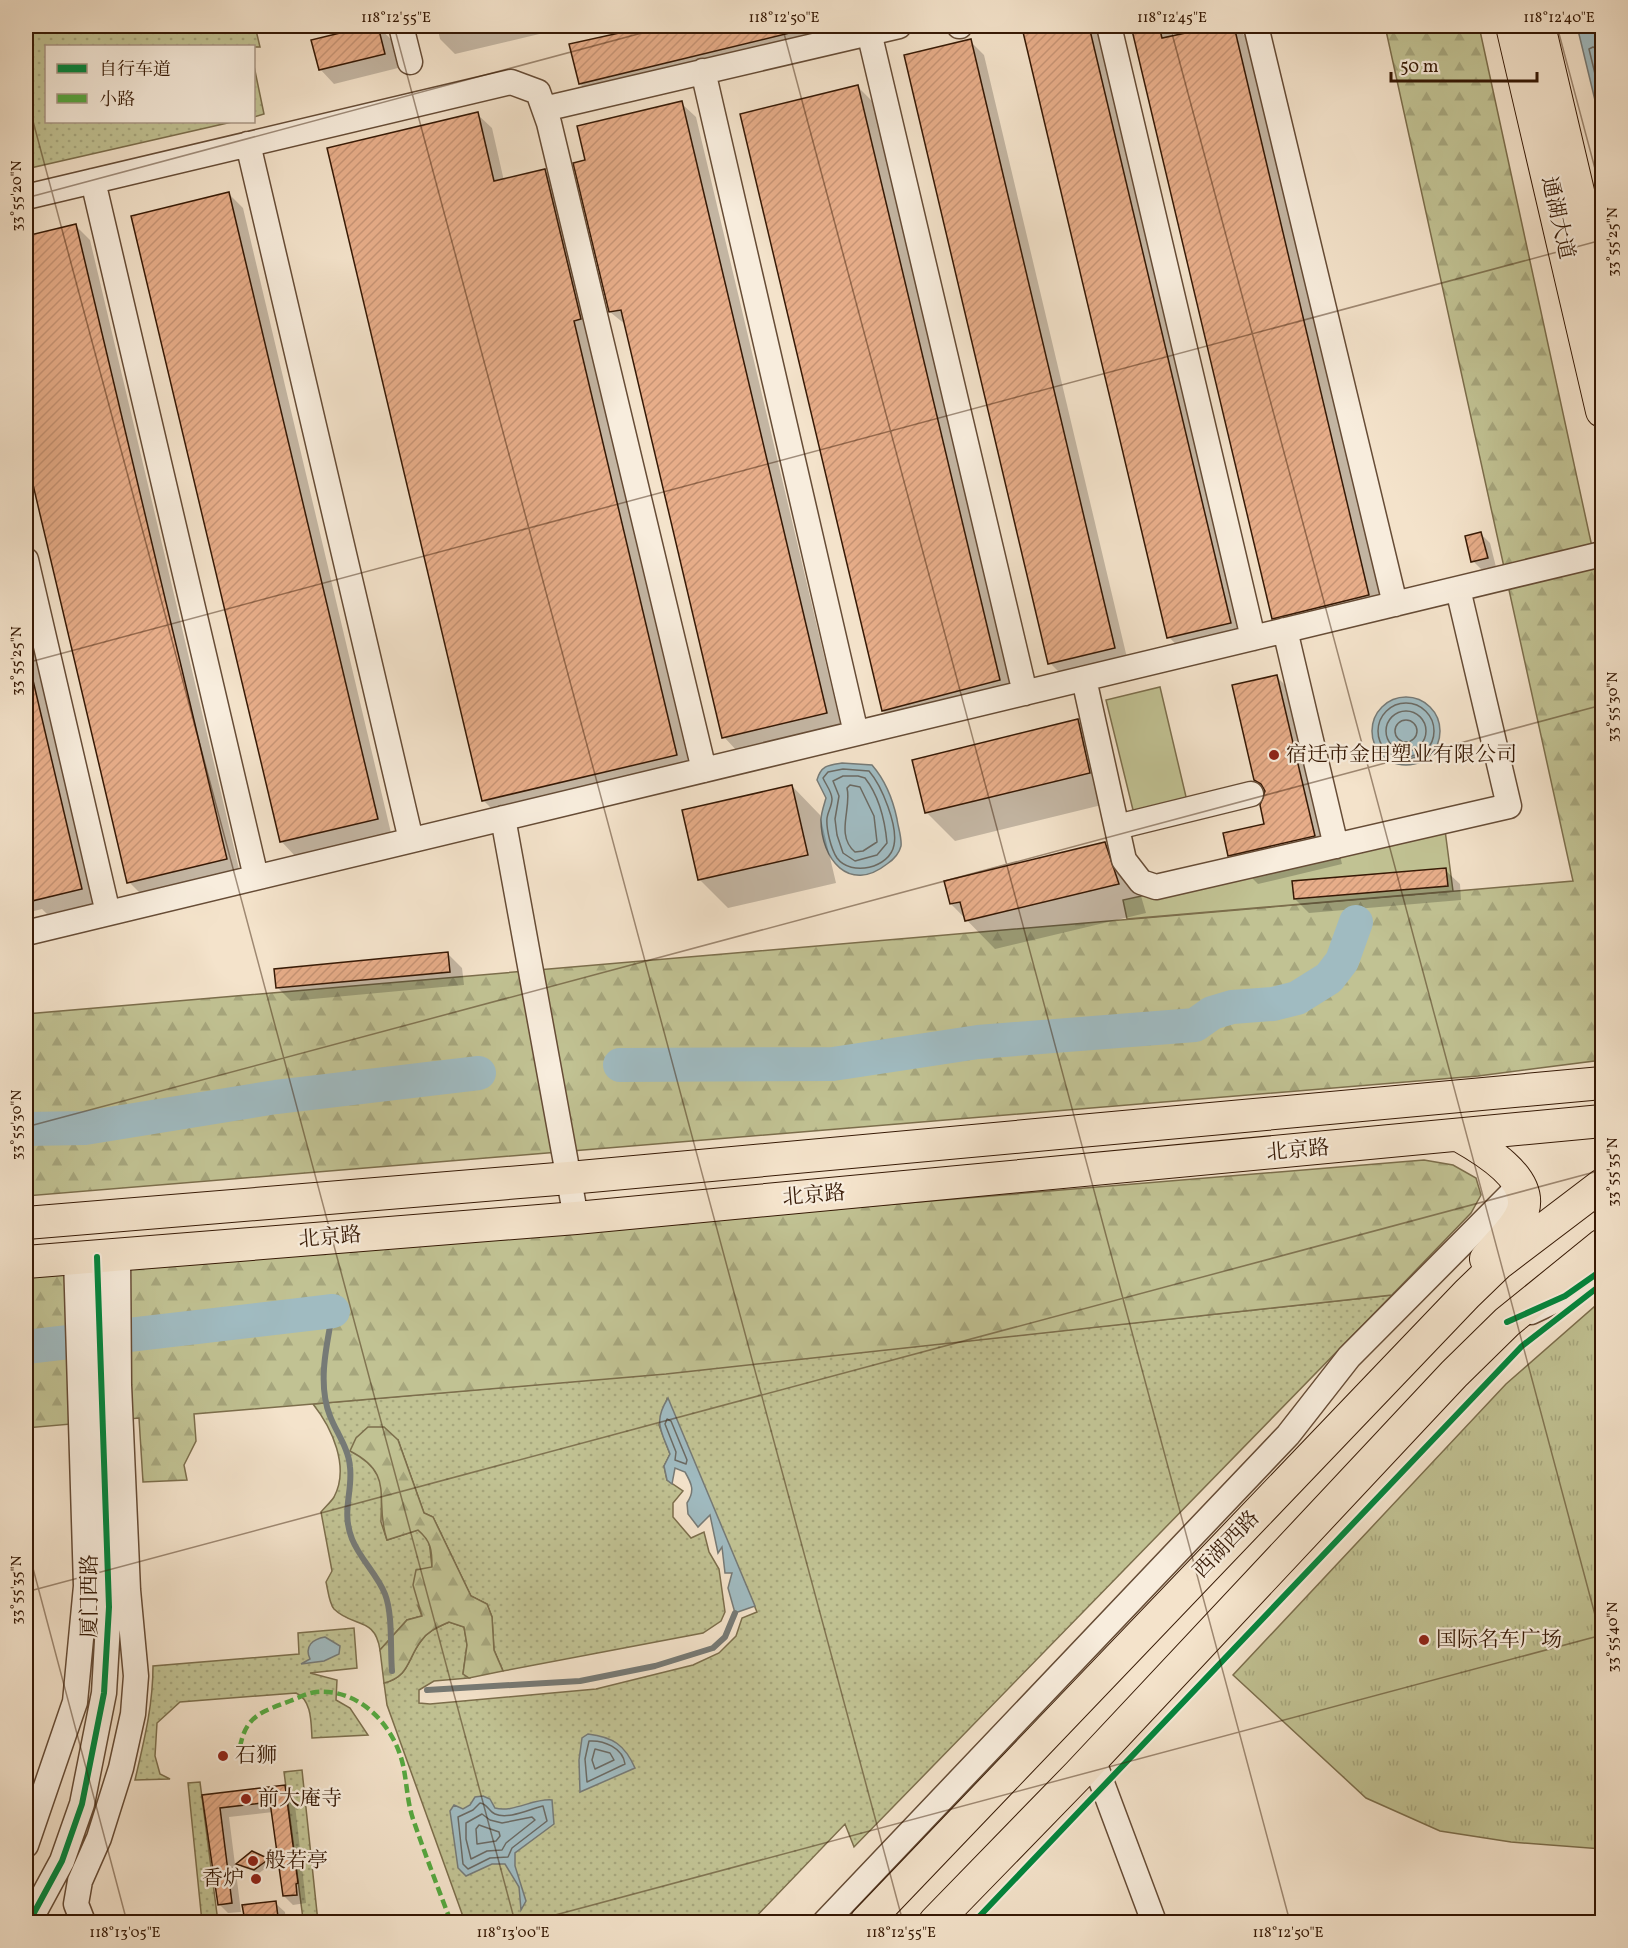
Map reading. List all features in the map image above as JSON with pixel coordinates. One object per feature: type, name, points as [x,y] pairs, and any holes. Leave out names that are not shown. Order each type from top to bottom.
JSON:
[{"type":"main road","name":"通湖大道","points":[[1512,26],[1602,411]]},
{"type":"main road","name":"通湖大道","points":[[1539,26],[1602,293]]},
{"type":"main road","name":"北京路","points":[[26,1223],[569,1178],[1602,1083]]},
{"type":"main road","name":"北京路","points":[[26,1262],[576,1218],[1602,1121]]},
{"type":"main road","points":[[1452,1310],[1474,1274],[1523,1211],[1524,1198],[1519,1186],[1498,1158],[1460,1136]]},
{"type":"main road","name":"西湖西路","points":[[866,1923],[1452,1310],[1498,1264],[1602,1185]]},
{"type":"main road","points":[[935,1923],[1093,1759],[1454,1374],[1507,1322],[1602,1245]]},
{"type":"street","points":[[401,26],[410,62]]},
{"type":"street","points":[[544,109],[899,26]]},
{"type":"street","points":[[1108,26],[1253,638]]},
{"type":"street","points":[[1256,26],[1395,604]]},
{"type":"street","points":[[869,32],[1025,693]]},
{"type":"street","points":[[703,71],[855,733]]},
{"type":"street","points":[[26,197],[511,82],[538,92],[704,770]]},
{"type":"street","points":[[248,144],[411,840]]},
{"type":"street","points":[[93,181],[256,877]]},
{"type":"street","points":[[26,933],[1602,554]]},
{"type":"street","points":[[26,560],[108,913]]},
{"type":"street","points":[[1084,679],[1124,860],[1141,882],[1156,886],[1509,806],[1458,589]]},
{"type":"street","points":[[1285,630],[1336,846]]},
{"type":"street","points":[[1117,827],[1251,794]]},
{"type":"street","points":[[503,818],[576,1218]]},
{"type":"street","points":[[825,1923],[1288,1435],[1349,1357],[1519,1186]]},
{"type":"street","points":[[83,1923],[76,1904],[80,1881],[99,1838],[121,1768],[133,1714],[136,1676],[128,1590],[99,1386],[97,1257]]},
{"type":"street","name":"厦门西路","points":[[29,1923],[62,1861],[82,1804],[94,1756],[104,1693],[109,1606],[99,1386],[97,1257]]},
{"type":"street","points":[[1507,1322],[1565,1296],[1602,1269]]},
{"type":"street","name":"厦门西路","points":[[26,1845],[75,1702],[86,1586],[99,1386]]},
{"type":"street","points":[[1093,1759],[1154,1923]]},
{"type":"green space","points":[[26,26],[255,26],[260,47],[255,47],[255,45],[45,45],[45,123],[228,123],[26,169]]},
{"type":"green space","points":[[1385,26],[1479,26],[1602,593],[1602,1060],[1478,1076],[26,1196],[26,1014],[1573,881]]},
{"type":"green space","points":[[255,71],[264,114],[255,117]]},
{"type":"green space","points":[[1160,687],[1187,801],[1134,814],[1106,700]]},
{"type":"green space","points":[[1445,830],[1453,891],[1127,919],[1123,900]]},
{"type":"green space","points":[[1424,1160],[1453,1165],[1476,1178],[1481,1195],[1471,1213],[1392,1295],[666,1374],[194,1414],[196,1441],[184,1465],[187,1480],[143,1482],[139,1418],[26,1428],[26,1276]]},
{"type":"green space","points":[[1392,1295],[854,1847],[845,1824],[751,1922],[465,1922],[387,1705],[384,1683],[399,1676],[424,1638],[449,1622],[464,1627],[467,1645],[463,1674],[469,1678],[434,1681],[419,1690],[419,1703],[430,1704],[596,1689],[693,1665],[719,1653],[736,1636],[742,1618],[757,1612],[667,1399],[659,1425],[670,1454],[664,1466],[667,1480],[683,1491],[673,1503],[673,1517],[691,1538],[704,1532],[709,1552],[719,1569],[725,1612],[721,1621],[703,1633],[503,1671],[494,1650],[492,1617],[487,1604],[471,1596],[433,1517],[424,1513],[398,1440],[369,1461],[382,1482],[381,1522],[387,1540],[418,1530],[429,1540],[432,1567],[418,1606],[422,1616],[407,1620],[380,1650],[377,1639],[368,1627],[341,1615],[334,1609],[330,1600],[326,1582],[332,1571],[321,1512],[334,1497],[340,1473],[339,1461],[337,1448],[327,1424],[313,1404],[658,1374]]},
{"type":"green space","points":[[1602,1300],[1602,1849],[1511,1842],[1440,1831],[1366,1798],[1233,1675],[1506,1384]]},
{"type":"green space","points":[[368,1427],[384,1427],[398,1440],[424,1513],[433,1517],[471,1596],[487,1604],[492,1617],[494,1650],[503,1671],[469,1678],[463,1674],[467,1645],[464,1627],[449,1622],[427,1635],[399,1676],[384,1683],[380,1650],[407,1620],[422,1616],[413,1585],[416,1570],[432,1567],[432,1556],[428,1542],[418,1530],[387,1540],[383,1525],[379,1479],[374,1469],[365,1460],[350,1451],[356,1438]]},
{"type":"green space","points":[[354,1628],[357,1668],[310,1673],[337,1680],[336,1700],[350,1708],[368,1735],[312,1738],[308,1706],[296,1693],[180,1702],[157,1723],[155,1756],[160,1774],[170,1779],[135,1780],[150,1709],[153,1666],[299,1654],[298,1633]]},
{"type":"green space","points":[[302,1770],[318,1922],[280,1922],[303,1919],[284,1772]]},
{"type":"green space","points":[[200,1782],[218,1922],[202,1922],[188,1783]]},
{"type":"water","points":[[1577,26],[1592,26],[1602,51],[1602,129]]},
{"type":"water","points":[[1406,697],[1419,700],[1430,707],[1437,718],[1440,731],[1437,744],[1430,755],[1419,762],[1406,765],[1393,762],[1382,755],[1375,744],[1372,731],[1375,718],[1382,707],[1393,700]]},
{"type":"water","points":[[842,763],[872,765],[881,777],[891,798],[900,836],[901,846],[894,859],[873,872],[861,875],[849,874],[840,868],[826,848],[822,834],[821,817],[826,798],[817,780],[823,769],[829,765]]},
{"type":"water","points":[[668,1398],[755,1606],[735,1613],[728,1588],[732,1573],[725,1573],[722,1547],[718,1553],[710,1515],[698,1527],[688,1514],[687,1503],[692,1488],[685,1472],[675,1468],[672,1484],[667,1480],[664,1466],[670,1454],[661,1432],[660,1420],[663,1406]]},
{"type":"water","points":[[325,1637],[340,1646],[339,1654],[324,1661],[301,1664],[310,1659],[308,1650],[311,1644]]},
{"type":"water","points":[[588,1734],[604,1737],[617,1744],[627,1753],[635,1768],[580,1792],[579,1760],[582,1738]]},
{"type":"water","points":[[483,1796],[490,1799],[495,1808],[502,1809],[552,1800],[554,1824],[515,1853],[515,1866],[526,1901],[521,1910],[519,1887],[505,1864],[492,1864],[466,1876],[458,1868],[450,1811],[454,1805],[463,1809],[470,1805],[475,1797]]},
{"type":"building","points":[[369,26],[378,26],[385,54],[319,70],[311,40]]},
{"type":"building","points":[[651,26],[797,26],[798,31],[579,84],[569,44]]},
{"type":"building","points":[[1050,26],[1089,26],[1231,623],[1167,638],[1023,32]]},
{"type":"building","points":[[1131,26],[1159,26],[1162,38],[1218,26],[1234,26],[1369,595],[1272,619]]},
{"type":"building","points":[[971,39],[1115,648],[1048,664],[904,55]]},
{"type":"building","points":[[858,85],[1000,680],[882,711],[740,114]]},
{"type":"building","points":[[682,101],[827,713],[722,738],[621,310],[609,312],[573,163],[585,160],[577,126]]},
{"type":"building","points":[[478,112],[494,181],[545,169],[581,319],[574,321],[677,755],[482,801],[327,148]]},
{"type":"building","points":[[229,192],[378,819],[280,842],[131,216]]},
{"type":"building","points":[[76,224],[227,859],[127,883],[26,455],[26,236]]},
{"type":"building","points":[[1481,532],[1488,558],[1471,562],[1465,536]]},
{"type":"building","points":[[1277,675],[1315,836],[1228,856],[1223,833],[1264,824],[1260,805],[1265,791],[1261,784],[1254,780],[1232,685]]},
{"type":"building","points":[[26,676],[32,676],[82,889],[32,901],[30,895],[26,896]]},
{"type":"building","points":[[1078,719],[1090,773],[925,813],[912,760]]},
{"type":"building","points":[[792,785],[808,855],[698,880],[682,810]]},
{"type":"building","points":[[1105,842],[1119,884],[965,921],[960,902],[950,904],[944,881]]},
{"type":"building","points":[[1446,868],[1448,886],[1294,899],[1292,881]]},
{"type":"building","points":[[448,952],[450,972],[276,988],[274,969]]},
{"type":"building","points":[[285,1785],[298,1883],[296,1884],[297,1895],[283,1896],[270,1802],[220,1808],[232,1903],[218,1905],[202,1795]]},
{"type":"building","name":"般若亭","points":[[252,1851],[269,1859],[254,1870],[236,1864]]},
{"type":"building","points":[[276,1901],[278,1917],[245,1921],[242,1905]]},
{"type":"waterway","points":[[620,1065],[833,1064],[978,1042],[1195,1025],[1212,1013],[1232,1007],[1273,1004],[1297,998],[1329,978],[1342,961],[1356,922]]},
{"type":"waterway","points":[[26,1129],[85,1128],[276,1097],[479,1073]]},
{"type":"waterway","points":[[333,1311],[324,1364],[326,1404],[349,1460],[347,1519],[352,1539],[382,1587],[388,1602],[392,1671]]},
{"type":"waterway","points":[[26,1347],[333,1311]]},
{"type":"waterway","points":[[427,1690],[580,1681],[655,1666],[713,1648],[725,1637],[735,1613]]},
{"type":"marked path","points":[[240,1747],[246,1728],[257,1716],[309,1693],[332,1692],[346,1696],[372,1712],[392,1736],[398,1750],[413,1819],[451,1922]]},
{"type":"cycle path","points":[[29,1922],[62,1861],[82,1804],[104,1693],[109,1607],[97,1257]]},
{"type":"cycle path","points":[[1507,1322],[1565,1296],[1602,1270]]},
{"type":"cycle path","points":[[974,1922],[1522,1346],[1602,1284]]},
{"type":"place","name":"宿迁市金田塑业有限公司","points":[[1274,755]]},
{"type":"place","name":"国际名车广场","points":[[1424,1640]]},
{"type":"place","name":"石狮","points":[[223,1756]]},
{"type":"place","name":"前大庵寺","points":[[246,1799]]},
{"type":"place","name":"般若亭","points":[[253,1861]]},
{"type":"place","name":"香炉","points":[[256,1879]]}]
